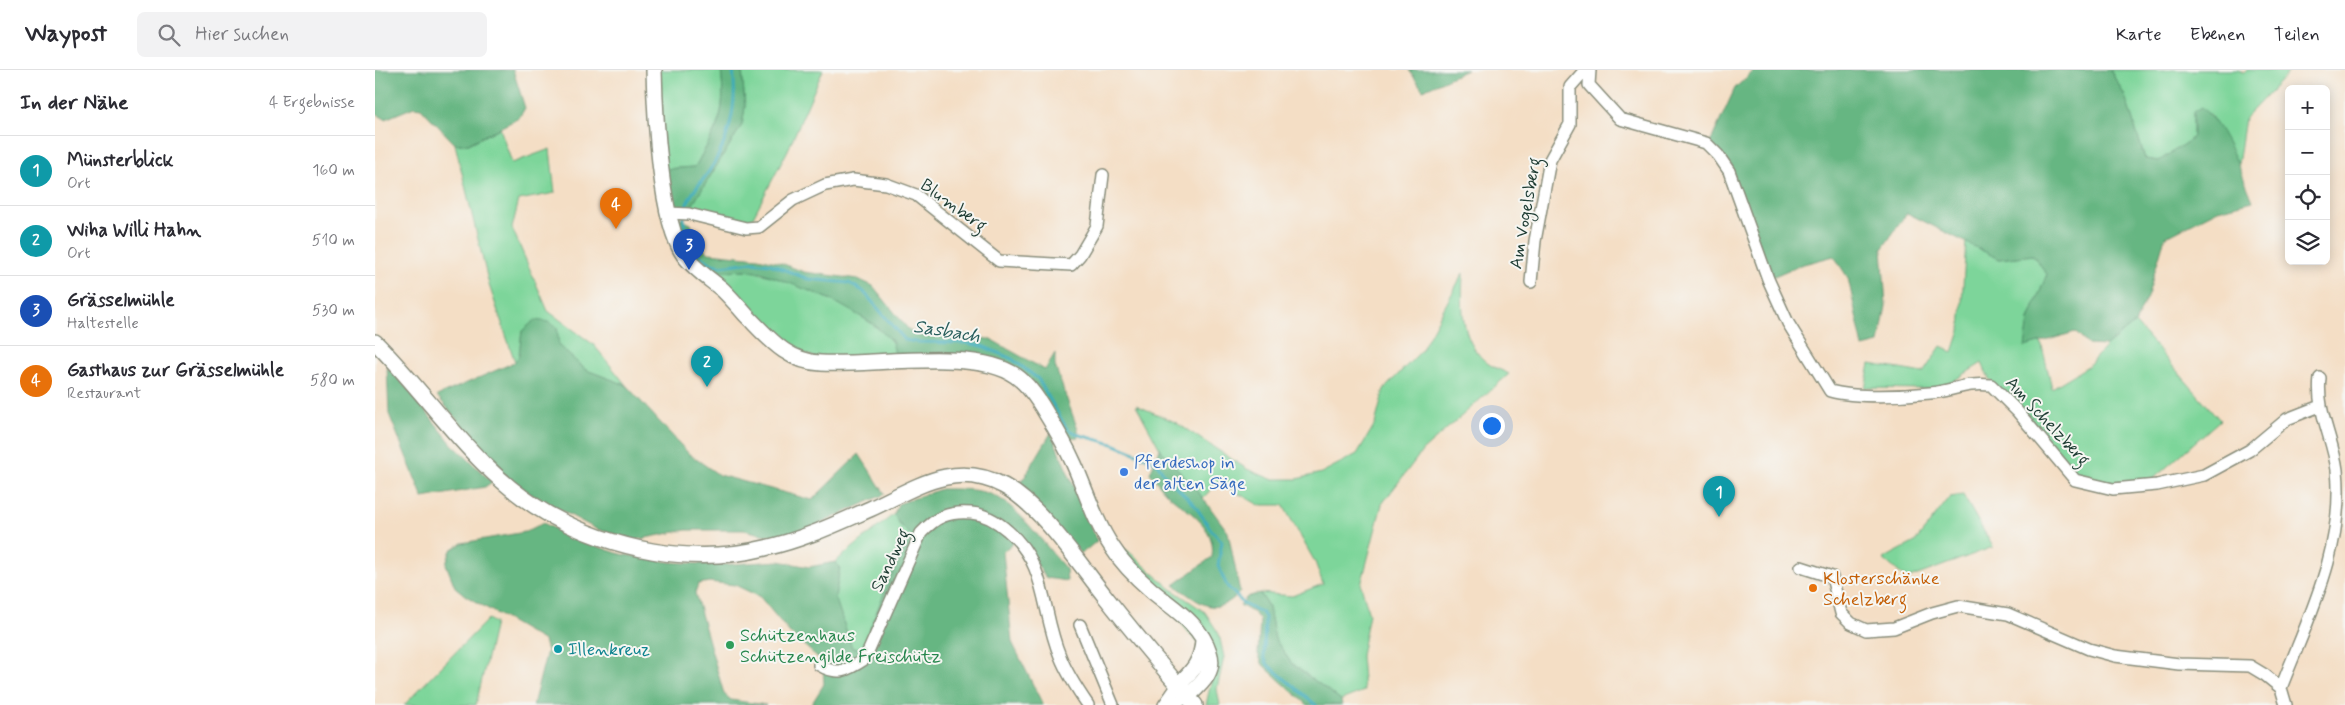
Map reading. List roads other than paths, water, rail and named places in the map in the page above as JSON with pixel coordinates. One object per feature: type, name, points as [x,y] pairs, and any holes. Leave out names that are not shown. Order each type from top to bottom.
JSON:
[{"type":"main road","points":[[653,70],[656,125],[679,213],[675,237],[684,256],[724,291],[779,348],[796,359],[819,363],[950,360],[997,366],[1015,375],[1029,388],[1058,432],[1111,546],[1129,570],[1181,613],[1203,639],[1200,661],[1194,670],[1187,695]]},
{"type":"main road","points":[[375,342],[425,396],[469,450],[528,501],[587,533],[655,552],[691,555],[746,552],[813,534],[886,502],[917,485],[946,477],[975,476],[1004,486],[1023,500],[1053,532],[1187,695]]},
{"type":"street","name":"Am Vogelsberg","points":[[1531,282],[1535,241],[1550,160],[1570,124],[1570,87],[1585,70]]},
{"type":"street","name":"Am Schelzberg","points":[[1590,70],[1589,85],[1620,119],[1706,143],[1718,155],[1729,171],[1768,279],[1789,323],[1830,390],[1845,395],[1931,394],[1973,383],[1991,385],[2017,411],[2075,480],[2113,489],[2157,485],[2204,475],[2250,450],[2287,419],[2320,406]]},
{"type":"street","name":"Blumberg","points":[[679,213],[746,228],[759,226],[793,200],[825,185],[853,180],[885,184],[916,195],[999,261],[1071,265],[1080,256],[1097,226],[1103,175]]},
{"type":"street","points":[[2281,688],[2322,589],[2335,543],[2339,503],[2337,469],[2320,406],[2320,378]]},
{"type":"street","name":"Sandweg","points":[[819,665],[831,672],[849,670],[865,659],[921,533],[933,520],[957,512],[977,514],[1004,527],[1026,548],[1037,571],[1059,655],[1072,682],[1088,705]]},
{"type":"street","points":[[1801,567],[1832,577],[1841,613],[1851,623],[1866,630],[1894,628],[1932,613],[1958,606],[2007,614],[2089,649],[2115,656],[2179,664],[2250,666],[2281,688],[2286,705]]},
{"type":"street","points":[[1080,625],[1113,705]]},
{"type":"street","points":[[1165,705],[1187,695]]},
{"type":"street","points":[[1173,705],[1187,695]]},
{"type":"waterway","name":"Sasbach","points":[[685,210],[691,196],[720,153],[725,140],[734,98],[733,70]]},
{"type":"waterway","name":"Sasbach","points":[[684,216],[684,227],[690,242],[699,255],[712,264],[721,266],[752,262],[770,264],[808,279],[849,283],[863,291],[905,340],[966,343],[982,346],[1012,359],[1038,379],[1067,429],[1080,435],[1113,444],[1156,462],[1166,477],[1194,504],[1212,531],[1222,541],[1218,566],[1227,586],[1245,605],[1261,612],[1265,617],[1264,657],[1268,665],[1316,705]]},
{"type":"place","name":"Gasthaus zur Grässelmühle","points":[[616,229]]},
{"type":"place","name":"Grässelmühle","points":[[689,270]]},
{"type":"place","name":"Wiha Willi Hahn","points":[[707,387]]},
{"type":"place","name":"Pferdeshop in der alten Säge","points":[[1124,472]]},
{"type":"place","name":"Münsterblick","points":[[1719,517]]},
{"type":"place","name":"Klosterschänke Schelzberg","points":[[1813,588]]},
{"type":"place","name":"Schützenhaus Schützengilde Freischütz","points":[[730,645]]},
{"type":"place","name":"Illenkreuz","points":[[558,649]]}]
